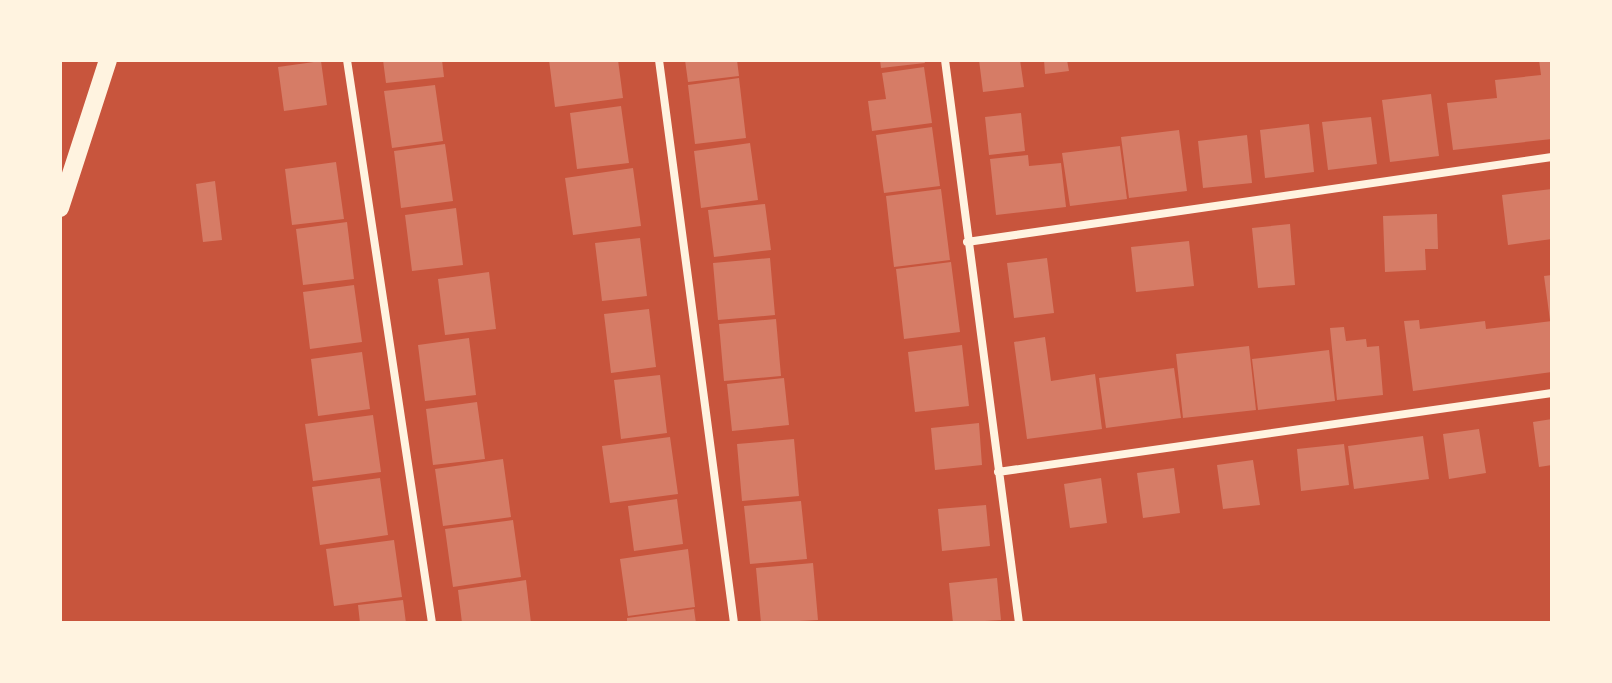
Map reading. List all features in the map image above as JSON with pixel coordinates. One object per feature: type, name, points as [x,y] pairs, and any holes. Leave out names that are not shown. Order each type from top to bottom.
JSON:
[{"type":"highway","points":[[60,208],[108,60]]},
{"type":"street","points":[[347,60],[432,623]]},
{"type":"street","points":[[659,60],[734,623]]},
{"type":"street","points":[[945,60],[1019,623]]},
{"type":"street","points":[[967,242],[1552,157]]},
{"type":"street","points":[[998,472],[1552,393]]},
{"type":"building","points":[[383,60],[442,60],[444,77],[386,83]]},
{"type":"building","points":[[549,60],[618,60],[623,98],[555,107]]},
{"type":"building","points":[[685,60],[737,60],[739,76],[688,82]]},
{"type":"building","points":[[880,60],[924,60],[925,63],[881,68]]},
{"type":"building","points":[[979,60],[1020,60],[1024,87],[983,92]]},
{"type":"building","points":[[1044,60],[1067,60],[1069,71],[1045,74]]},
{"type":"building","points":[[1539,60],[1552,60],[1552,139],[1453,150],[1447,103],[1497,98],[1495,80],[1541,75]]},
{"type":"building","points":[[321,61],[327,105],[284,111],[278,67]]},
{"type":"building","points":[[924,67],[932,123],[872,131],[868,101],[886,99],[882,73]]},
{"type":"building","points":[[739,78],[746,138],[695,144],[688,85]]},
{"type":"building","points":[[435,85],[443,141],[392,148],[384,91]]},
{"type":"building","points":[[1431,94],[1439,156],[1390,162],[1382,100]]},
{"type":"building","points":[[621,106],[629,163],[577,169],[570,113]]},
{"type":"building","points":[[1021,113],[1025,151],[989,155],[985,117]]},
{"type":"building","points":[[1371,117],[1377,164],[1328,170],[1322,122]]},
{"type":"building","points":[[1309,124],[1314,172],[1265,178],[1260,130]]},
{"type":"building","points":[[932,127],[940,186],[884,193],[876,135]]},
{"type":"building","points":[[1179,130],[1187,191],[1129,198],[1121,137]]},
{"type":"building","points":[[1247,135],[1252,183],[1203,188],[1198,141]]},
{"type":"building","points":[[750,143],[758,200],[701,208],[694,151]]},
{"type":"building","points":[[445,144],[453,201],[401,208],[394,151]]},
{"type":"building","points":[[1120,146],[1127,199],[1070,206],[1062,153]]},
{"type":"building","points":[[1028,155],[1029,166],[1061,163],[1066,207],[996,215],[990,159]]},
{"type":"building","points":[[336,162],[344,219],[292,225],[285,169]]},
{"type":"building","points":[[633,168],[641,226],[573,235],[565,178]]},
{"type":"building","points":[[215,181],[222,240],[203,242],[196,184]]},
{"type":"building","points":[[941,189],[950,260],[894,267],[886,196]]},
{"type":"building","points":[[1552,189],[1552,239],[1508,245],[1502,195]]},
{"type":"building","points":[[765,204],[771,250],[714,257],[708,210]]},
{"type":"building","points":[[456,208],[463,265],[412,271],[405,215]]},
{"type":"building","points":[[1437,214],[1438,249],[1425,249],[1426,270],[1385,272],[1383,216]]},
{"type":"building","points":[[347,222],[354,279],[303,285],[296,229]]},
{"type":"building","points":[[1290,224],[1295,285],[1258,288],[1252,228]]},
{"type":"building","points":[[640,238],[647,296],[602,301],[595,243]]},
{"type":"building","points":[[1189,241],[1194,286],[1136,292],[1131,247]]},
{"type":"building","points":[[770,258],[775,315],[718,320],[713,263]]},
{"type":"building","points":[[1047,258],[1054,313],[1014,318],[1007,263]]},
{"type":"building","points":[[951,262],[960,332],[904,339],[896,269]]},
{"type":"building","points":[[489,272],[496,329],[445,335],[438,279]]},
{"type":"building","points":[[1552,275],[1552,320],[1550,320],[1544,276]]},
{"type":"building","points":[[354,285],[362,342],[310,349],[303,292]]},
{"type":"building","points":[[649,309],[656,367],[611,373],[604,314]]},
{"type":"building","points":[[776,319],[781,376],[724,381],[719,324]]},
{"type":"building","points":[[1419,320],[1420,329],[1485,321],[1486,329],[1552,321],[1552,372],[1413,391],[1404,321]]},
{"type":"building","points":[[1344,327],[1346,341],[1366,339],[1367,347],[1379,346],[1383,395],[1337,400],[1330,328]]},
{"type":"building","points":[[1045,337],[1051,381],[1095,374],[1102,429],[1027,439],[1014,342]]},
{"type":"building","points":[[469,338],[476,395],[425,401],[418,345]]},
{"type":"building","points":[[962,345],[969,406],[915,412],[908,352]]},
{"type":"building","points":[[1249,346],[1256,410],[1183,418],[1176,354]]},
{"type":"building","points":[[1329,350],[1335,401],[1258,410],[1252,359]]},
{"type":"building","points":[[362,352],[370,409],[318,416],[311,359]]},
{"type":"building","points":[[1174,368],[1181,418],[1106,428],[1099,378]]},
{"type":"building","points":[[660,375],[667,433],[621,439],[614,380]]},
{"type":"building","points":[[784,378],[789,425],[732,431],[727,384]]},
{"type":"building","points":[[477,402],[485,459],[433,465],[426,409]]},
{"type":"building","points":[[373,415],[381,472],[313,481],[305,424]]},
{"type":"building","points":[[1552,419],[1552,465],[1539,467],[1533,422]]},
{"type":"building","points":[[979,423],[982,465],[935,470],[931,428]]},
{"type":"building","points":[[1479,429],[1486,473],[1449,479],[1443,434]]},
{"type":"building","points":[[1423,436],[1429,479],[1354,489],[1348,446]]},
{"type":"building","points":[[670,437],[678,494],[610,503],[602,446]]},
{"type":"building","points":[[794,439],[799,496],[742,501],[737,444]]},
{"type":"building","points":[[1344,444],[1349,485],[1301,491],[1297,449]]},
{"type":"building","points":[[503,459],[511,517],[443,526],[435,469]]},
{"type":"building","points":[[1253,460],[1260,505],[1223,509],[1217,465]]},
{"type":"building","points":[[1174,468],[1180,513],[1143,518],[1137,473]]},
{"type":"building","points":[[380,478],[388,535],[320,545],[312,487]]},
{"type":"building","points":[[1101,478],[1107,523],[1070,528],[1064,484]]},
{"type":"building","points":[[677,499],[683,544],[634,551],[628,506]]},
{"type":"building","points":[[801,501],[807,559],[750,564],[744,506]]},
{"type":"building","points":[[986,505],[990,546],[942,551],[938,509]]},
{"type":"building","points":[[513,520],[521,577],[453,587],[445,529]]},
{"type":"building","points":[[394,540],[402,597],[334,606],[326,549]]},
{"type":"building","points":[[688,549],[695,607],[628,616],[620,559]]},
{"type":"building","points":[[813,563],[818,620],[761,623],[756,568]]},
{"type":"building","points":[[997,578],[1001,620],[953,623],[949,583]]},
{"type":"building","points":[[526,580],[531,623],[462,623],[458,590]]},
{"type":"building","points":[[403,600],[406,623],[360,623],[358,605]]},
{"type":"building","points":[[694,609],[696,623],[627,623],[627,618]]}]
